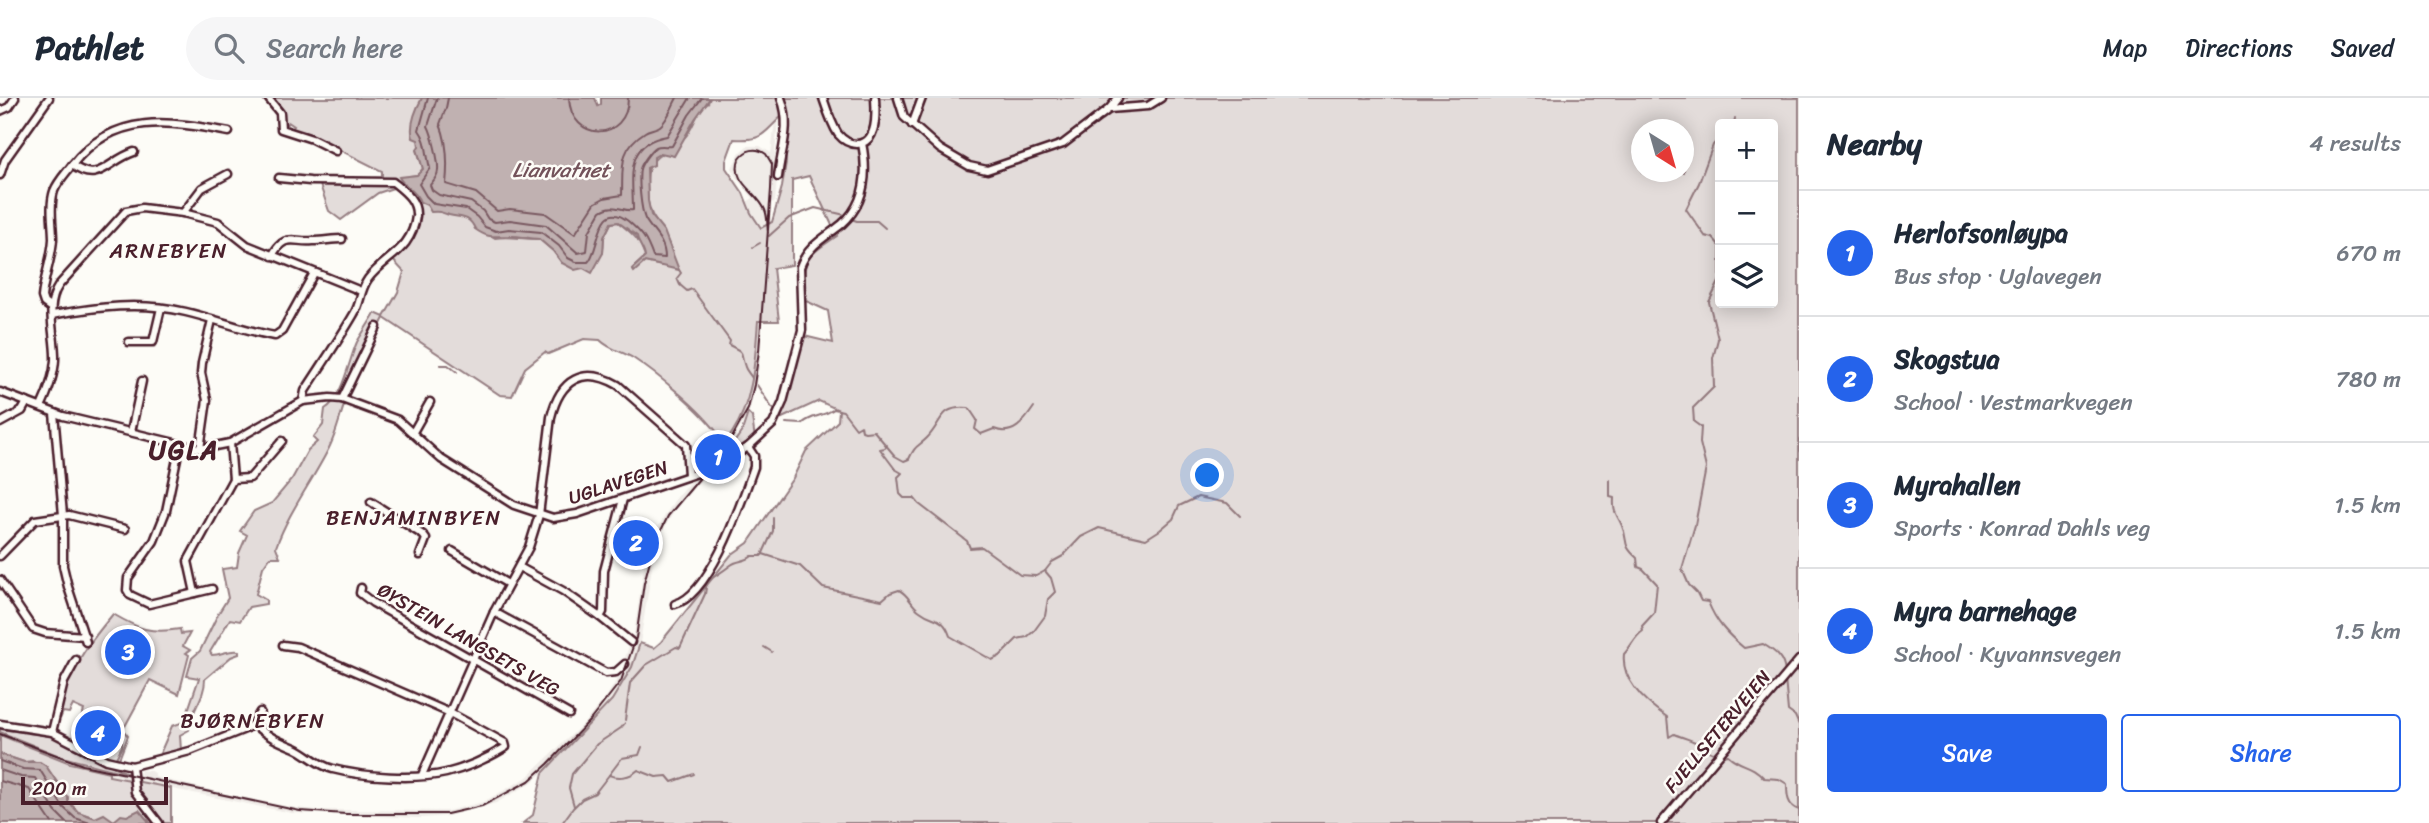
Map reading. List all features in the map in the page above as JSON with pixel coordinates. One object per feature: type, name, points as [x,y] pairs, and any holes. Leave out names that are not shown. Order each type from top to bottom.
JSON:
[{"type":"street","points":[[0,111],[9,107],[15,98]]},
{"type":"street","points":[[0,175],[5,160],[49,98]]},
{"type":"street","points":[[268,98],[280,113],[281,129],[312,139],[336,151]]},
{"type":"street","points":[[778,177],[787,115],[781,98]]},
{"type":"street","points":[[823,98],[841,137],[851,143],[862,143],[870,137],[874,127],[875,98]]},
{"type":"street","points":[[898,98],[904,117],[912,125],[956,159],[975,168],[987,170],[1062,144],[1109,109],[1118,98]]},
{"type":"street","points":[[912,125],[922,98]]},
{"type":"street","points":[[1109,109],[1148,106],[1161,98]]},
{"type":"street","points":[[52,312],[43,301],[42,295],[52,243],[52,198],[58,183],[84,151],[102,138],[149,123],[174,122],[229,132]]},
{"type":"street","name":"UGLAVEGEN","points":[[0,393],[54,412],[200,449],[230,443],[303,401],[342,399],[387,414],[413,432],[441,459],[514,505],[538,515],[566,517],[723,463],[748,447],[773,425],[783,402],[802,330],[800,267],[811,247],[843,223],[856,206],[863,191],[865,172],[862,143]]},
{"type":"street","points":[[72,165],[85,174],[92,175],[120,157],[134,152]]},
{"type":"street","points":[[183,213],[202,188],[228,174]]},
{"type":"street","points":[[279,178],[310,181],[393,181],[414,202],[415,219],[411,231],[398,252],[373,273],[361,291],[356,312],[305,391],[303,401]]},
{"type":"street","points":[[41,407],[54,369],[52,312],[57,288],[123,212],[142,208],[183,213],[218,222],[240,240],[272,256],[361,291]]},
{"type":"street","points":[[272,256],[276,248],[286,241],[342,239]]},
{"type":"street","points":[[52,312],[115,305],[162,308],[189,312],[278,335],[314,273]]},
{"type":"street","points":[[129,342],[153,342],[162,308]]},
{"type":"street","points":[[200,449],[207,400],[201,373],[212,320]]},
{"type":"street","points":[[342,399],[377,327]]},
{"type":"street","points":[[422,775],[494,612],[529,547],[538,515],[555,401],[565,386],[581,377],[597,377],[618,385],[687,448],[688,475]]},
{"type":"street","points":[[131,432],[142,381]]},
{"type":"street","points":[[0,423],[22,411],[27,402]]},
{"type":"street","points":[[413,432],[430,402]]},
{"type":"street","points":[[0,580],[33,629],[86,639],[63,566],[63,515],[54,412]]},
{"type":"street","points":[[233,479],[250,478],[282,441]]},
{"type":"street","points":[[194,593],[187,561],[233,479],[230,443]]},
{"type":"street","points":[[180,444],[166,511],[154,541],[128,578],[126,586],[130,595],[149,604],[212,589]]},
{"type":"street","points":[[675,604],[683,601],[699,585],[719,555],[754,467],[754,456],[748,447]]},
{"type":"street","points":[[600,617],[603,612],[604,571],[623,499]]},
{"type":"street","points":[[371,502],[423,535],[426,539],[420,555]]},
{"type":"street","points":[[0,556],[31,522],[63,515],[125,529]]},
{"type":"street","points":[[452,551],[509,584]]},
{"type":"street","points":[[519,567],[573,597],[631,642]]},
{"type":"street","name":"ØYSTEIN LANGSETS VEG","points":[[361,588],[360,593],[373,603],[569,714]]},
{"type":"street","points":[[494,612],[606,673],[616,672],[625,664]]},
{"type":"street","points":[[253,724],[268,737],[295,748],[331,769],[389,775],[444,774],[504,749],[506,745],[450,713],[298,646],[283,645]]},
{"type":"street","points":[[52,732],[64,682],[76,660]]},
{"type":"street","name":"FJELLSETERVEIEN","points":[[1661,823],[1799,660]]},
{"type":"street","points":[[0,724],[52,732],[106,760],[132,766],[197,748],[253,724],[260,712]]},
{"type":"street","points":[[132,766],[135,792],[159,823]]},
{"type":"shaded area","points":[[270,98],[422,98],[420,146],[417,150],[423,168],[418,175],[410,176],[401,182],[414,190],[419,198],[448,214],[463,216],[495,238],[539,239],[562,263],[603,253],[604,237],[611,223],[618,222],[635,237],[645,257],[632,269],[645,262],[661,266],[672,255],[667,240],[649,208],[647,175],[649,167],[657,157],[687,135],[710,98],[1799,98],[1799,823],[523,823],[533,815],[543,773],[612,700],[632,667],[640,643],[654,648],[661,642],[731,555],[748,543],[793,478],[806,451],[838,421],[839,410],[819,401],[782,418],[779,416],[804,336],[833,343],[828,311],[804,300],[807,261],[837,236],[809,176],[792,180],[792,265],[773,268],[779,321],[758,321],[752,379],[745,407],[729,438],[701,469],[697,462],[719,435],[691,404],[667,384],[633,358],[600,340],[584,339],[548,354],[545,352],[525,368],[512,396],[500,395],[384,318],[353,383],[329,448],[281,534],[276,547],[280,557],[270,557],[263,567],[256,594],[266,600],[266,604],[249,607],[240,621],[230,619],[210,652],[212,655],[239,651],[239,654],[231,657],[205,679],[203,693],[189,730],[180,735],[181,751],[158,758],[172,726],[184,722],[199,678],[187,676],[192,658],[200,651],[228,598],[222,569],[237,567],[239,553],[247,535],[240,531],[254,511],[272,503],[292,479],[308,450],[317,442],[313,438],[323,425],[325,409],[336,397],[357,342],[375,313],[384,317],[398,292],[404,272],[390,257],[411,222],[411,204],[405,195],[396,187],[378,193],[341,220],[329,211],[320,185],[382,183],[382,171],[330,145],[291,130],[294,126],[288,122],[284,128]],"holes":[[[783,115],[786,162],[782,187],[772,222],[761,228],[726,168],[726,161],[734,139],[751,139],[762,135]]]},
{"type":"shaded area","points":[[778,119],[775,154],[779,155],[775,202],[771,203],[759,367],[750,409],[735,442],[675,510],[663,530],[654,554],[640,643],[624,684],[564,753],[531,783],[496,803],[448,816],[421,818],[292,813],[109,776],[67,765],[0,738],[0,732],[62,757],[139,776],[141,770],[150,771],[155,773],[155,777],[231,795],[318,810],[447,811],[483,802],[526,778],[585,722],[607,696],[633,640],[645,560],[653,535],[674,501],[735,430],[744,410],[754,367],[764,232],[755,222],[747,202],[753,198],[735,176],[732,168],[740,152],[747,146],[760,146],[771,153],[775,120]]},
{"type":"shaded area","points":[[748,413],[752,417],[755,439],[720,463],[742,431]]},
{"type":"shaded area","points":[[113,614],[145,629],[180,629],[181,634],[190,633],[183,646],[190,650],[186,653],[189,655],[179,694],[150,680],[123,730],[128,736],[119,759],[116,758],[122,746],[122,730],[115,727],[110,732],[99,728],[98,723],[92,724],[82,716],[84,710],[73,705],[69,713],[63,712],[60,719],[62,696],[77,663]]},
{"type":"shaded area","points":[[83,710],[128,736],[119,759],[69,735]]},
{"type":"shaded area","points":[[80,719],[91,729],[84,734],[79,732],[83,735],[81,739],[109,756],[75,738],[74,729]]},
{"type":"shaded area","points":[[0,729],[51,736],[129,774],[62,757],[0,732]]},
{"type":"shaded area","points":[[0,735],[70,763],[109,772],[109,776],[171,788],[171,823],[150,823],[148,819],[127,816],[114,821],[78,812],[46,766],[0,754]]},
{"type":"water","name":"Lianvatnet","points":[[422,98],[595,98],[598,106],[601,104],[601,98],[710,98],[674,156],[661,153],[654,157],[654,165],[647,168],[651,215],[664,231],[679,270],[645,262],[634,272],[632,269],[645,257],[637,236],[618,222],[611,223],[604,237],[603,253],[592,273],[583,268],[575,270],[562,263],[539,239],[488,236],[475,229],[470,221],[464,218],[431,212],[399,177],[417,175],[423,169],[417,149],[418,140],[413,138],[412,128],[415,112]]},
{"type":"water","points":[[0,754],[24,762],[40,762],[46,766],[78,812],[95,818],[104,814],[114,821],[121,815],[127,816],[139,810],[150,823],[0,823]]},
{"type":"waterway","points":[[1715,143],[1686,209],[1705,236],[1713,238],[1719,245]]},
{"type":"waterway","points":[[769,236],[789,218],[815,208],[845,215]]},
{"type":"waterway","points":[[851,219],[877,221],[885,228]]},
{"type":"waterway","points":[[753,247],[760,243]]},
{"type":"waterway","points":[[679,270],[681,273],[677,278],[680,285],[687,291],[692,289],[730,341],[729,345],[742,353],[752,378]]},
{"type":"waterway","points":[[1715,290],[1709,302],[1718,339],[1713,358],[1714,387],[1693,408],[1694,422],[1701,427],[1700,443],[1706,468],[1695,525],[1682,569],[1689,585],[1701,601],[1708,602],[1718,622],[1732,638],[1744,648],[1763,644],[1768,647],[1781,659],[1785,673]]},
{"type":"waterway","points":[[440,365],[448,365],[457,372]]},
{"type":"waterway","points":[[757,385],[775,409]]},
{"type":"waterway","points":[[786,423],[802,424],[834,409],[843,411],[856,428],[861,425],[862,431],[874,431],[895,456],[904,461],[909,459],[915,448],[952,409],[969,408],[977,420],[975,429],[981,434],[994,429],[1012,430],[1022,423],[1034,407]]},
{"type":"waterway","points":[[887,445],[880,449],[895,469],[902,473],[898,477],[900,494],[904,498],[914,498],[967,541],[970,548],[982,547],[1020,575],[1036,576],[1045,571],[1081,537],[1099,528],[1146,539],[1173,519],[1179,506],[1198,497],[1227,503],[1240,516]]},
{"type":"waterway","points":[[1610,480],[1610,497],[1614,498],[1615,511],[1627,546],[1637,558],[1638,567],[1657,584],[1654,613],[1624,654],[1626,673],[1643,698],[1667,717],[1669,737],[1674,734],[1717,754]]},
{"type":"waterway","points":[[763,553],[773,531],[773,518]]},
{"type":"waterway","points":[[625,720],[630,683],[646,665],[676,647],[680,648],[705,594],[707,581],[734,563],[752,556],[763,554],[800,566],[823,588],[882,600],[899,590],[920,611],[941,622],[950,636],[992,660],[1017,639],[1027,637],[1045,616],[1048,599],[1055,592],[1051,578],[1045,571]]},
{"type":"waterway","points":[[764,647],[772,652]]},
{"type":"waterway","points":[[1785,679],[1788,711],[1795,716],[1799,725]]},
{"type":"waterway","points":[[574,806],[569,788],[572,774],[597,744],[625,723]]},
{"type":"waterway","points":[[609,775],[622,758],[639,755],[642,747]]},
{"type":"waterway","points":[[1722,756],[1728,755],[1764,778],[1779,779],[1787,784],[1790,803],[1799,810]]},
{"type":"waterway","points":[[562,823],[573,808],[582,799],[595,793],[609,775],[624,777],[638,770],[656,777],[667,776],[672,782],[694,774]]},
{"type":"tram line","points":[[0,734],[83,765],[300,811],[447,814],[482,806],[529,781],[591,719],[621,681],[636,638],[644,583],[654,545],[668,516],[729,443],[748,409],[759,351],[771,189],[772,164],[766,154],[751,150],[739,159],[737,167],[742,181],[765,210],[767,218],[768,230],[768,233]]},
{"type":"place","name":"Herlofsonløypa","points":[[718,457]]},
{"type":"place","name":"Skogstua","points":[[636,543]]},
{"type":"place","name":"Myrahallen","points":[[128,652]]},
{"type":"place","name":"Myra barnehage","points":[[98,733]]},
{"type":"district","name":"ARNEBYEN","points":[[169,251]]},
{"type":"district","name":"UGLA","points":[[184,450]]},
{"type":"district","name":"BENJAMINBYEN","points":[[414,518]]},
{"type":"district","name":"BJØRNEBYEN","points":[[253,721]]}]
